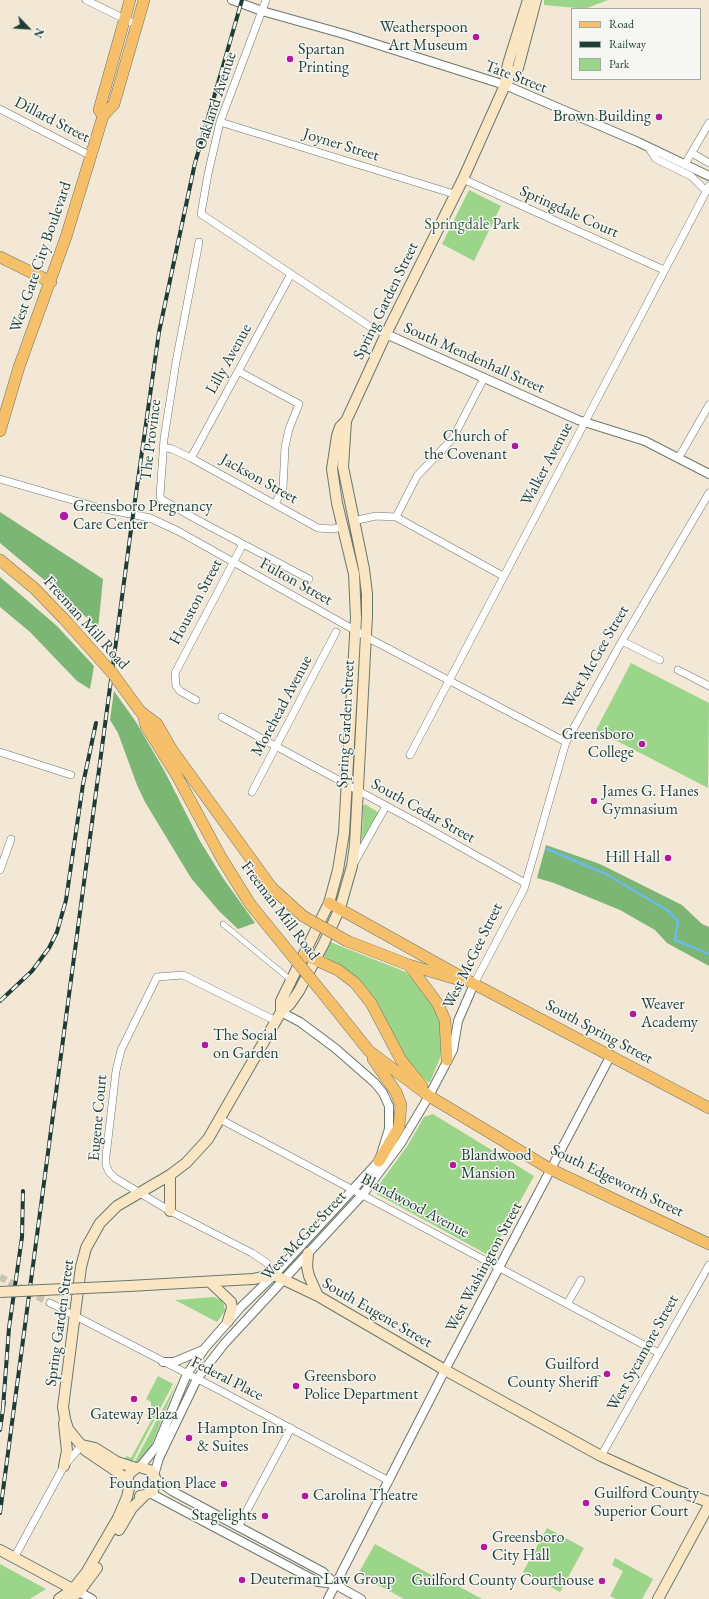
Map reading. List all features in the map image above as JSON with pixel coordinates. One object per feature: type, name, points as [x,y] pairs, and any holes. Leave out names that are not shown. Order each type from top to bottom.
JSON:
[{"type":"main road","name":"West Gate City Boulevard","points":[[103,116],[100,110],[130,0]]},
{"type":"main road","name":"West Gate City Boulevard","points":[[0,431],[19,367],[51,282],[103,116],[114,104],[144,0]]},
{"type":"main road","name":"Spring Garden Street","points":[[505,85],[508,64],[528,0]]},
{"type":"main road","name":"Spring Garden Street","points":[[278,1016],[281,1001],[305,955],[329,903],[341,854],[355,630],[354,574],[333,486],[332,468],[336,436],[340,427],[346,421],[386,334],[454,194],[463,179],[505,85],[518,68],[536,0]]},
{"type":"main road","points":[[0,256],[51,282]]},
{"type":"main road","name":"Spring Garden Street","points":[[128,1484],[117,1471],[91,1454],[82,1445],[68,1429],[65,1419],[63,1407],[74,1316],[81,1267],[86,1248],[100,1223],[117,1206],[170,1175],[186,1163],[198,1151],[220,1119],[278,1016],[290,1004],[316,960],[340,908],[352,866],[358,791],[367,594],[364,569],[343,467],[346,421]]},
{"type":"main road","name":"Freeman Mill Road","points":[[0,560],[34,588],[113,674],[141,713],[146,726],[176,774],[222,858],[250,904],[369,1052],[429,1096]]},
{"type":"main road","name":"Freeman Mill Road","points":[[141,713],[157,724],[172,750],[272,888],[303,916],[348,941],[409,965],[474,984]]},
{"type":"main road","points":[[329,903],[474,984]]},
{"type":"main road","points":[[305,955],[338,970],[355,983],[372,1003],[401,1060],[429,1096]]},
{"type":"main road","points":[[409,965],[438,1004],[445,1020],[447,1060]]},
{"type":"main road","name":"South Spring Street","points":[[474,984],[709,1108]]},
{"type":"main road","points":[[369,1052],[396,1092],[401,1105],[399,1127],[379,1161]]},
{"type":"main road","name":"South Edgeworth Street","points":[[429,1096],[550,1169],[667,1222],[709,1244]]},
{"type":"main road","points":[[170,1175],[170,1211]]},
{"type":"main road","points":[[308,1253],[309,1276],[318,1296]]},
{"type":"main road","points":[[0,1292],[210,1282],[253,1279],[274,1275]]},
{"type":"main road","name":"South Eugene Street","points":[[274,1275],[318,1296],[445,1370],[601,1456],[709,1504]]},
{"type":"main road","points":[[210,1282],[231,1302],[232,1308],[228,1321]]},
{"type":"main road","points":[[64,1466],[67,1451],[64,1433],[65,1419]]},
{"type":"main road","points":[[69,1599],[90,1579],[132,1508],[155,1488],[155,1477],[149,1469],[124,1465],[92,1447],[82,1445]]},
{"type":"main road","points":[[59,1599],[76,1591],[125,1503],[129,1474],[138,1467]]},
{"type":"main road","points":[[128,1484],[138,1495],[148,1494]]},
{"type":"main road","points":[[658,1599],[709,1504]]},
{"type":"main road","points":[[0,1550],[76,1591]]},
{"type":"street","points":[[86,0],[136,25]]},
{"type":"street","name":"Tate Street","points":[[232,0],[262,11],[344,34],[505,85],[648,147],[709,176]]},
{"type":"street","name":"Oakland Avenue","points":[[201,214],[208,174],[220,122],[266,0]]},
{"type":"street","name":"Dillard Street","points":[[0,109],[91,156]]},
{"type":"street","name":"Joyner Street","points":[[220,122],[454,194]]},
{"type":"street","points":[[685,164],[709,123]]},
{"type":"street","name":"Tate Street","points":[[648,147],[656,159],[691,176],[708,188]]},
{"type":"street","points":[[692,153],[709,163]]},
{"type":"street","name":"Springdale Court","points":[[463,179],[664,270]]},
{"type":"street","name":"Walker Avenue","points":[[410,755],[708,188]]},
{"type":"street","name":"South Mendenhall Street","points":[[201,214],[369,326],[585,422],[645,441],[679,457],[709,474]]},
{"type":"street","name":"The Province","points":[[199,242],[176,362],[163,447],[159,493],[161,499],[309,579]]},
{"type":"street","name":"Lilly Avenue","points":[[190,458],[292,274]]},
{"type":"street","points":[[238,371],[299,404],[289,429],[285,447],[283,488],[275,504]]},
{"type":"street","points":[[396,517],[417,476],[453,438],[484,378]]},
{"type":"street","points":[[679,457],[709,405]]},
{"type":"street","name":"Jackson Street","points":[[163,447],[172,449],[190,458],[318,528],[332,530],[342,527]]},
{"type":"street","name":"Fulton Street","points":[[0,479],[100,508],[144,515],[178,531],[366,636],[566,742]]},
{"type":"street","name":"West McGee Street","points":[[155,1477],[159,1458],[197,1379],[249,1315],[285,1280],[363,1194],[401,1143],[429,1096],[453,1050],[461,1012],[525,883],[566,742],[622,641],[709,493]]},
{"type":"street","points":[[353,521],[376,516],[396,517],[503,576]]},
{"type":"street","name":"Houston Street","points":[[196,700],[180,691],[176,686],[175,673],[243,544]]},
{"type":"street","name":"Morehead Avenue","points":[[252,792],[336,632]]},
{"type":"street","points":[[622,641],[660,660]]},
{"type":"street","points":[[678,670],[709,686]]},
{"type":"street","name":"South Cedar Street","points":[[222,717],[525,883]]},
{"type":"street","points":[[0,752],[71,775]]},
{"type":"street","points":[[352,866],[386,806]]},
{"type":"street","points":[[0,870],[11,839]]},
{"type":"street","points":[[223,924],[292,981]]},
{"type":"street","name":"Eugene Court","points":[[274,1275],[267,1263],[262,1259],[170,1211],[115,1178],[109,1172],[106,1165],[106,1156],[116,1071],[121,1050],[155,979],[160,975],[171,977],[183,975],[278,1016]]},
{"type":"street","points":[[278,1016],[300,1022],[335,1048],[375,1083],[383,1093],[389,1106],[390,1119],[389,1129],[379,1161]]},
{"type":"street","name":"West Washington Street","points":[[328,1599],[445,1370],[611,1055]]},
{"type":"street","name":"Blandwood Avenue","points":[[220,1119],[352,1188],[659,1353]]},
{"type":"street","name":"West McGee Street","points":[[138,1467],[152,1454],[160,1440],[187,1374],[205,1348],[228,1321],[274,1275],[352,1188],[379,1161]]},
{"type":"street","name":"West Sycamore Street","points":[[601,1456],[709,1264]]},
{"type":"street","points":[[567,1304],[581,1280]]},
{"type":"street","name":"Federal Place","points":[[50,1303],[291,1428],[389,1482]]},
{"type":"street","points":[[163,1362],[174,1362],[205,1348]]},
{"type":"street","points":[[238,1527],[291,1428]]},
{"type":"street","points":[[14,1558],[64,1466],[82,1445]]},
{"type":"street","points":[[155,1477],[172,1491],[323,1572],[336,1585],[361,1599]]},
{"type":"street","points":[[148,1494],[318,1582],[336,1585]]},
{"type":"street","points":[[76,1591],[92,1599]]},
{"type":"green space","points":[[544,0],[608,0],[587,8],[576,8],[544,5]]},
{"type":"green space","name":"Springdale Park","points":[[469,190],[501,206],[474,261],[442,244]]},
{"type":"green space","points":[[0,512],[103,579],[98,629],[73,604],[0,543]]},
{"type":"green space","points":[[0,577],[57,626],[94,666],[90,689],[77,681],[30,632],[0,607]]},
{"type":"green space","points":[[631,663],[709,703],[708,788],[596,730]]},
{"type":"green space","points":[[114,691],[136,722],[165,772],[200,841],[223,878],[255,923],[238,929],[219,911],[191,878],[145,802],[137,785],[118,733],[110,720]]},
{"type":"green space","points":[[365,804],[379,813],[362,842],[363,806]]},
{"type":"green space","points":[[546,845],[600,864],[682,905],[702,924],[709,927],[709,966],[667,943],[655,930],[620,910],[554,883],[537,878]]},
{"type":"green space","points":[[330,942],[406,972],[426,995],[439,1018],[442,1045],[440,1058],[430,1082],[428,1082],[409,1065],[347,970],[325,957],[324,955]]},
{"type":"green space","points":[[433,1114],[534,1176],[490,1256],[377,1194],[378,1186],[408,1145],[424,1117]]},
{"type":"green space","points":[[214,1297],[221,1300],[225,1311],[217,1322],[175,1300]]},
{"type":"green space","points":[[158,1376],[173,1384],[132,1462],[124,1460],[126,1456],[131,1458],[152,1419],[151,1402],[146,1399]]},
{"type":"green space","points":[[176,1384],[152,1444],[153,1448],[142,1462],[133,1465]]},
{"type":"green space","points":[[547,1528],[584,1548],[560,1592],[523,1572]]},
{"type":"green space","points":[[375,1544],[448,1584],[449,1581],[482,1599],[404,1599],[358,1574]]},
{"type":"green space","points":[[615,1558],[653,1579],[642,1599],[616,1599],[610,1596],[623,1571],[612,1565]]},
{"type":"green space","points":[[0,1564],[46,1589],[30,1599],[0,1599]]},
{"type":"waterway","points":[[547,849],[606,874],[667,910],[678,921],[675,940],[709,954]]},
{"type":"tunnel","points":[[0,1277],[50,1303]]},
{"type":"railway","points":[[0,1513],[132,522],[159,332],[195,163],[242,0]]},
{"type":"railway","points":[[0,1001],[32,971],[49,948],[57,932],[66,900],[83,784],[96,723]]},
{"type":"railway","points":[[3,1408],[9,1328],[22,1237],[23,1191]]},
{"type":"railway","points":[[0,1430],[4,1402]]},
{"type":"place","name":"Weatherspoon Art Museum","points":[[476,37]]},
{"type":"place","name":"Spartan Printing","points":[[290,59]]},
{"type":"place","name":"Brown Building","points":[[659,117]]},
{"type":"place","name":"Church of the Covenant","points":[[515,446]]},
{"type":"place","name":"Greensboro Pregnancy Care Center","points":[[64,516]]},
{"type":"place","name":"Greensboro College","points":[[642,744]]},
{"type":"place","name":"James G. Hanes Gymnasium","points":[[594,801]]},
{"type":"place","name":"Hill Hall","points":[[668,858]]},
{"type":"place","name":"Weaver Academy","points":[[633,1014]]},
{"type":"place","name":"The Social on Garden","points":[[205,1045]]},
{"type":"place","name":"Blandwood Mansion","points":[[453,1165]]},
{"type":"place","name":"Guilford County Sheriff","points":[[607,1374]]},
{"type":"place","name":"Greensboro Police Department","points":[[296,1386]]},
{"type":"place","name":"Gateway Plaza","points":[[134,1399]]},
{"type":"place","name":"Hampton Inn & Suites","points":[[189,1438]]},
{"type":"place","name":"Foundation Place","points":[[224,1484]]},
{"type":"place","name":"Carolina Theatre","points":[[305,1496]]},
{"type":"place","name":"Guilford County Superior Court","points":[[586,1503]]},
{"type":"place","name":"Stagelights","points":[[265,1516]]},
{"type":"place","name":"Greensboro City Hall","points":[[484,1547]]},
{"type":"place","name":"Deuterman Law Group","points":[[242,1580]]},
{"type":"place","name":"Guilford County Courthouse","points":[[602,1581]]}]
